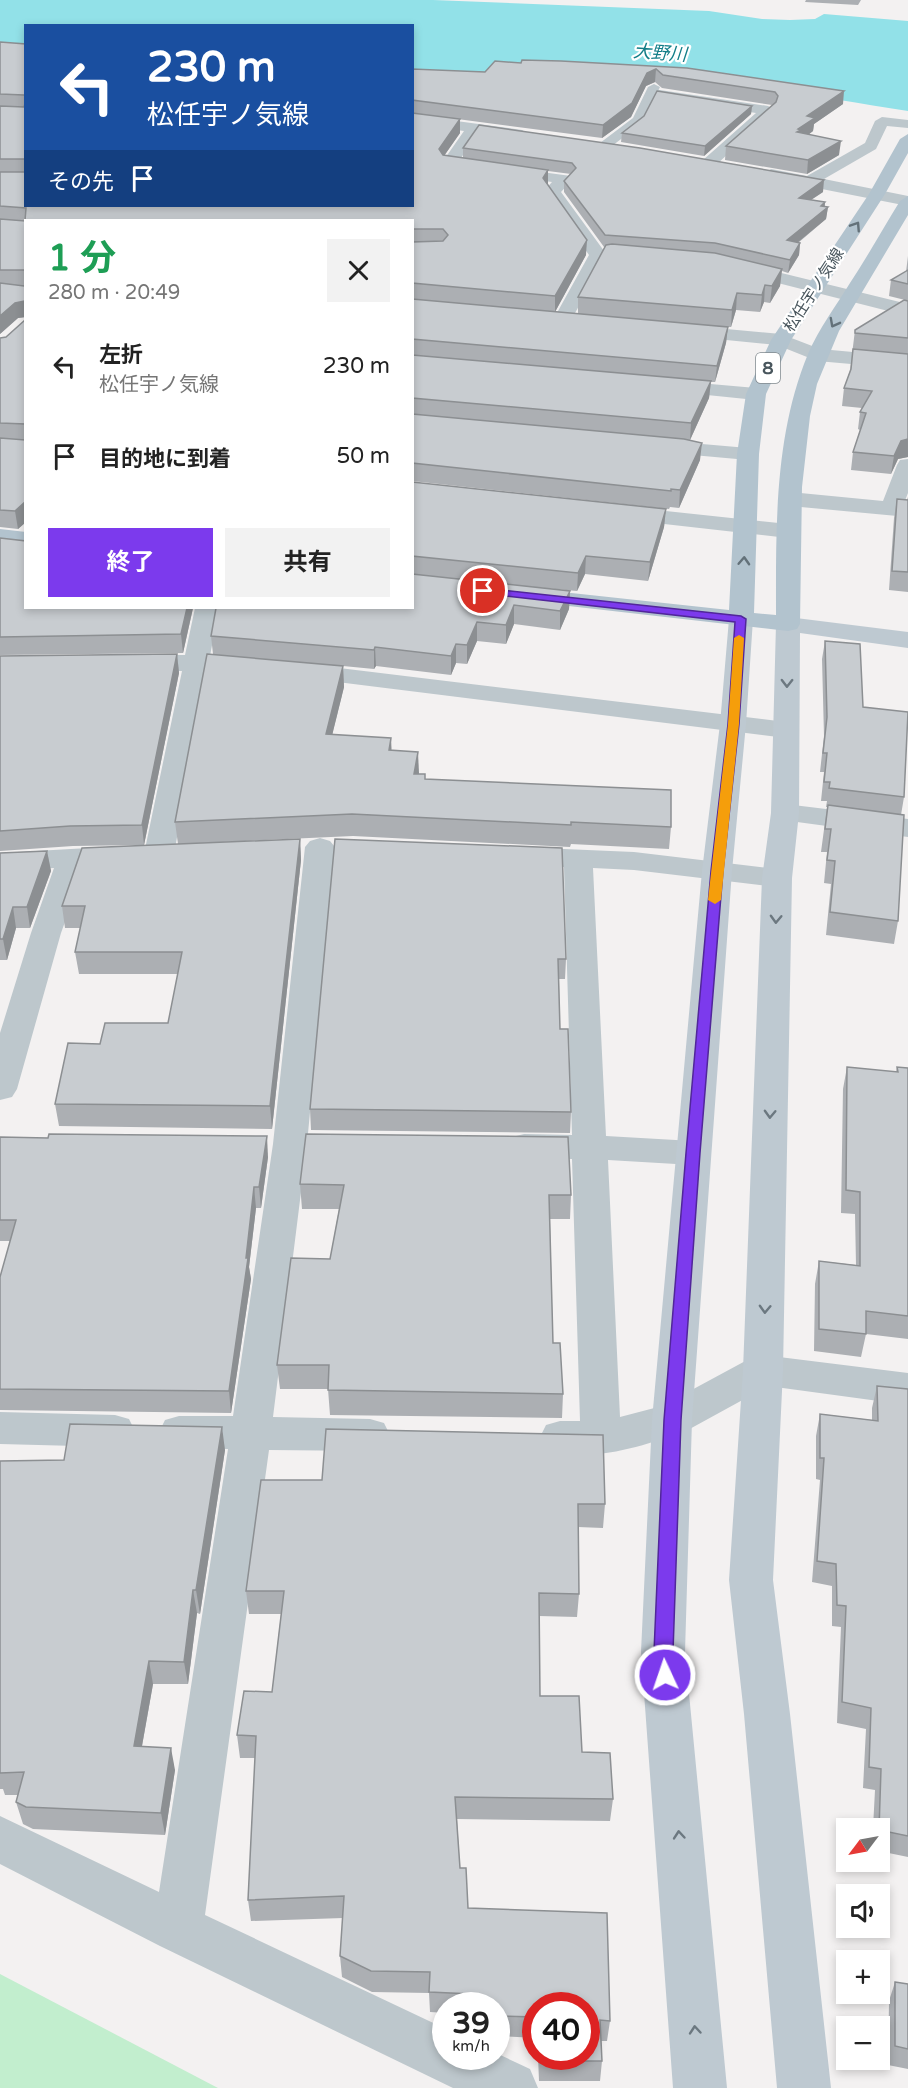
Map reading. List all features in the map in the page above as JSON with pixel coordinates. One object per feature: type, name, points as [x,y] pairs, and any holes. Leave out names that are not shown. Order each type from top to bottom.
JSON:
[{"type":"main road","name":"松任宇ノ気線","points":[[741,619],[748,454],[756,394],[781,340],[877,194],[904,145]]},
{"type":"main road","name":"松任宇ノ気線","points":[[788,624],[790,499],[803,400],[817,356],[837,316],[852,296],[908,201]]},
{"type":"main road","points":[[0,536],[24,539]]},
{"type":"main road","points":[[506,593],[788,624]]},
{"type":"street","points":[[654,90],[768,110],[703,162],[731,167]]},
{"type":"street","points":[[414,119],[541,137]]},
{"type":"street","points":[[808,181],[871,146],[882,121],[908,124]]},
{"type":"street","points":[[474,128],[449,164],[565,179]]},
{"type":"street","points":[[583,143],[628,150]]},
{"type":"street","points":[[562,320],[605,254],[552,191],[604,146]]},
{"type":"street","points":[[753,171],[908,201]]},
{"type":"street","points":[[714,262],[908,310]]},
{"type":"street","points":[[539,318],[585,322]]},
{"type":"street","points":[[666,330],[781,340],[817,356],[908,363]]},
{"type":"street","points":[[641,384],[756,394]]},
{"type":"street","points":[[632,444],[748,454]]},
{"type":"street","points":[[790,499],[899,509],[908,465]]},
{"type":"street","points":[[603,511],[788,531]]},
{"type":"street","points":[[0,862],[171,853],[195,663],[207,609]]},
{"type":"street","points":[[700,2088],[663,1652],[672,1420],[717,871],[733,724],[741,619]]},
{"type":"street","points":[[804,2088],[752,1580],[763,1370],[777,878],[785,813],[788,624],[908,640]]},
{"type":"street","points":[[115,664],[195,663],[307,672],[786,730]]},
{"type":"street","points":[[785,813],[908,828]]},
{"type":"street","points":[[178,1928],[251,1434],[290,1144],[320,847]]},
{"type":"street","points":[[495,855],[634,861],[777,878]]},
{"type":"street","points":[[0,1089],[46,933],[73,857]]},
{"type":"street","points":[[578,860],[601,1438]]},
{"type":"street","points":[[498,1146],[590,1147],[693,1153]]},
{"type":"street","points":[[519,1437],[601,1438],[672,1420],[763,1370],[908,1389]]},
{"type":"street","points":[[0,1428],[403,1436]]},
{"type":"street","points":[[0,1839],[178,1928],[511,2088]]},
{"type":"lane","points":[[604,146],[638,120],[654,90]]},
{"type":"green space","points":[[0,1974],[218,2088],[0,2088]]},
{"type":"water","name":"大野川","points":[[0,0],[433,0],[709,11],[762,19],[815,19],[824,14],[908,21],[908,111],[768,89],[680,80],[546,74],[414,72],[414,24],[24,24],[24,47],[0,45]]},
{"type":"building","points":[[0,42],[24,44],[24,95],[0,94]]},
{"type":"building","points":[[522,60],[561,61],[687,68],[844,91],[807,116],[815,118],[797,132],[841,141],[808,160],[726,146],[776,102],[778,96],[775,92],[663,75],[656,69],[647,73],[632,103],[603,125],[414,100],[414,69],[485,72],[495,61],[521,63]]},
{"type":"building","points":[[657,91],[752,106],[705,146],[622,133],[644,116]]},
{"type":"building","points":[[0,106],[24,107],[24,159],[0,159]]},
{"type":"building","points":[[414,113],[460,119],[439,149],[443,155],[548,170],[543,178],[587,240],[555,296],[414,283],[414,242],[443,241],[448,235],[443,229],[414,229],[414,219],[25,219],[26,208],[0,206],[0,172],[24,172],[24,207],[414,207]]},
{"type":"building","points":[[479,125],[640,148],[824,180],[799,198],[825,202],[821,206],[828,207],[787,240],[800,243],[790,260],[715,243],[605,235],[564,181],[576,168],[572,163],[463,148]]},
{"type":"building","points":[[0,219],[24,221],[24,270],[0,270]]},
{"type":"building","points":[[606,245],[715,253],[782,269],[772,286],[765,285],[762,295],[737,293],[732,310],[578,297]]},
{"type":"building","points":[[908,270],[908,284],[891,280]]},
{"type":"building","points":[[0,283],[24,286],[24,301],[15,303],[0,316]]},
{"type":"building","points":[[414,299],[728,327],[717,366],[414,339]]},
{"type":"building","points":[[904,300],[908,301],[908,338],[855,333],[855,330]]},
{"type":"building","points":[[24,321],[24,424],[0,423],[0,338],[6,337]]},
{"type":"building","points":[[853,349],[908,354],[908,439],[901,441],[894,456],[853,452],[866,413],[860,412],[872,391],[844,388],[851,369]]},
{"type":"building","points":[[414,355],[711,381],[691,423],[414,398]]},
{"type":"building","points":[[414,414],[684,439],[702,443],[680,490],[671,489],[671,491],[414,463]]},
{"type":"building","points":[[0,438],[24,440],[24,503],[15,511],[0,510]]},
{"type":"building","points":[[414,482],[666,509],[650,562],[586,556],[578,573],[414,556]]},
{"type":"building","points":[[897,499],[908,500],[908,572],[892,571]]},
{"type":"building","points":[[0,538],[24,541],[24,609],[187,609],[181,634],[0,637]]},
{"type":"building","points":[[414,574],[570,591],[560,611],[514,605],[506,625],[477,622],[467,645],[456,644],[451,656],[375,647],[374,650],[211,636],[216,609],[414,609]]},
{"type":"building","points":[[825,641],[860,644],[863,707],[908,712],[904,797],[829,788],[830,782],[824,782],[827,753],[823,753],[827,717]]},
{"type":"building","points":[[177,654],[142,825],[70,826],[0,831],[0,656]]},
{"type":"building","points":[[207,654],[343,666],[326,734],[391,738],[389,750],[418,752],[414,774],[425,774],[425,779],[671,790],[671,827],[571,822],[571,825],[352,814],[175,822]]},
{"type":"building","points":[[828,805],[904,815],[898,921],[830,912],[835,861],[827,860],[831,829],[825,829]]},
{"type":"building","points":[[300,839],[270,1106],[55,1104],[68,1043],[100,1044],[105,1023],[168,1023],[182,952],[75,952],[85,906],[62,906],[82,848]]},
{"type":"building","points":[[335,839],[562,848],[566,959],[558,959],[560,1029],[568,1029],[571,1112],[310,1109]]},
{"type":"building","points":[[47,851],[27,907],[13,907],[3,939],[0,939],[0,853]]},
{"type":"building","points":[[847,1067],[898,1072],[897,1067],[908,1068],[908,1316],[866,1311],[866,1334],[819,1329],[819,1261],[860,1266],[860,1192],[846,1190]]},
{"type":"building","points":[[49,1134],[267,1136],[259,1187],[254,1187],[246,1258],[248,1258],[229,1391],[0,1389],[0,1277],[16,1220],[0,1220],[0,1137],[48,1138]]},
{"type":"building","points":[[306,1134],[568,1137],[571,1195],[549,1195],[553,1343],[560,1343],[563,1394],[328,1390],[329,1365],[277,1365],[291,1258],[330,1259],[344,1185],[300,1184]]},
{"type":"building","points":[[877,1386],[908,1389],[908,1836],[890,1832],[890,1818],[879,1818],[881,1769],[869,1767],[871,1708],[842,1702],[846,1606],[837,1605],[836,1564],[817,1561],[824,1458],[820,1458],[820,1414],[878,1421]]},
{"type":"building","points":[[70,1424],[222,1427],[196,1590],[193,1590],[184,1662],[149,1661],[134,1746],[171,1748],[161,1813],[26,1807],[16,1802],[24,1772],[0,1773],[0,1461],[64,1460]]},
{"type":"building","points":[[326,1429],[603,1435],[605,1504],[578,1504],[579,1594],[539,1593],[540,1696],[579,1696],[582,1752],[610,1753],[613,1799],[455,1797],[460,1868],[466,1868],[468,1908],[607,1913],[610,2021],[600,2020],[600,1992],[522,1992],[522,2017],[510,2016],[510,1992],[429,1992],[430,1972],[371,1971],[340,1956],[344,1896],[248,1900],[256,1736],[237,1735],[244,1691],[272,1692],[284,1591],[246,1591],[261,1480],[322,1480]]},
{"type":"building","points":[[895,1982],[908,1984],[908,2049],[895,2046]]},
{"type":"building","points":[[600,2020],[602,2061],[600,2061]]},
{"type":"slow traffic","points":[[715,900],[733,724],[739,638]]},
{"type":"route","points":[[483,591],[741,619],[733,724],[717,871],[672,1420],[672,1467],[663,1652],[665,1675]]}]
